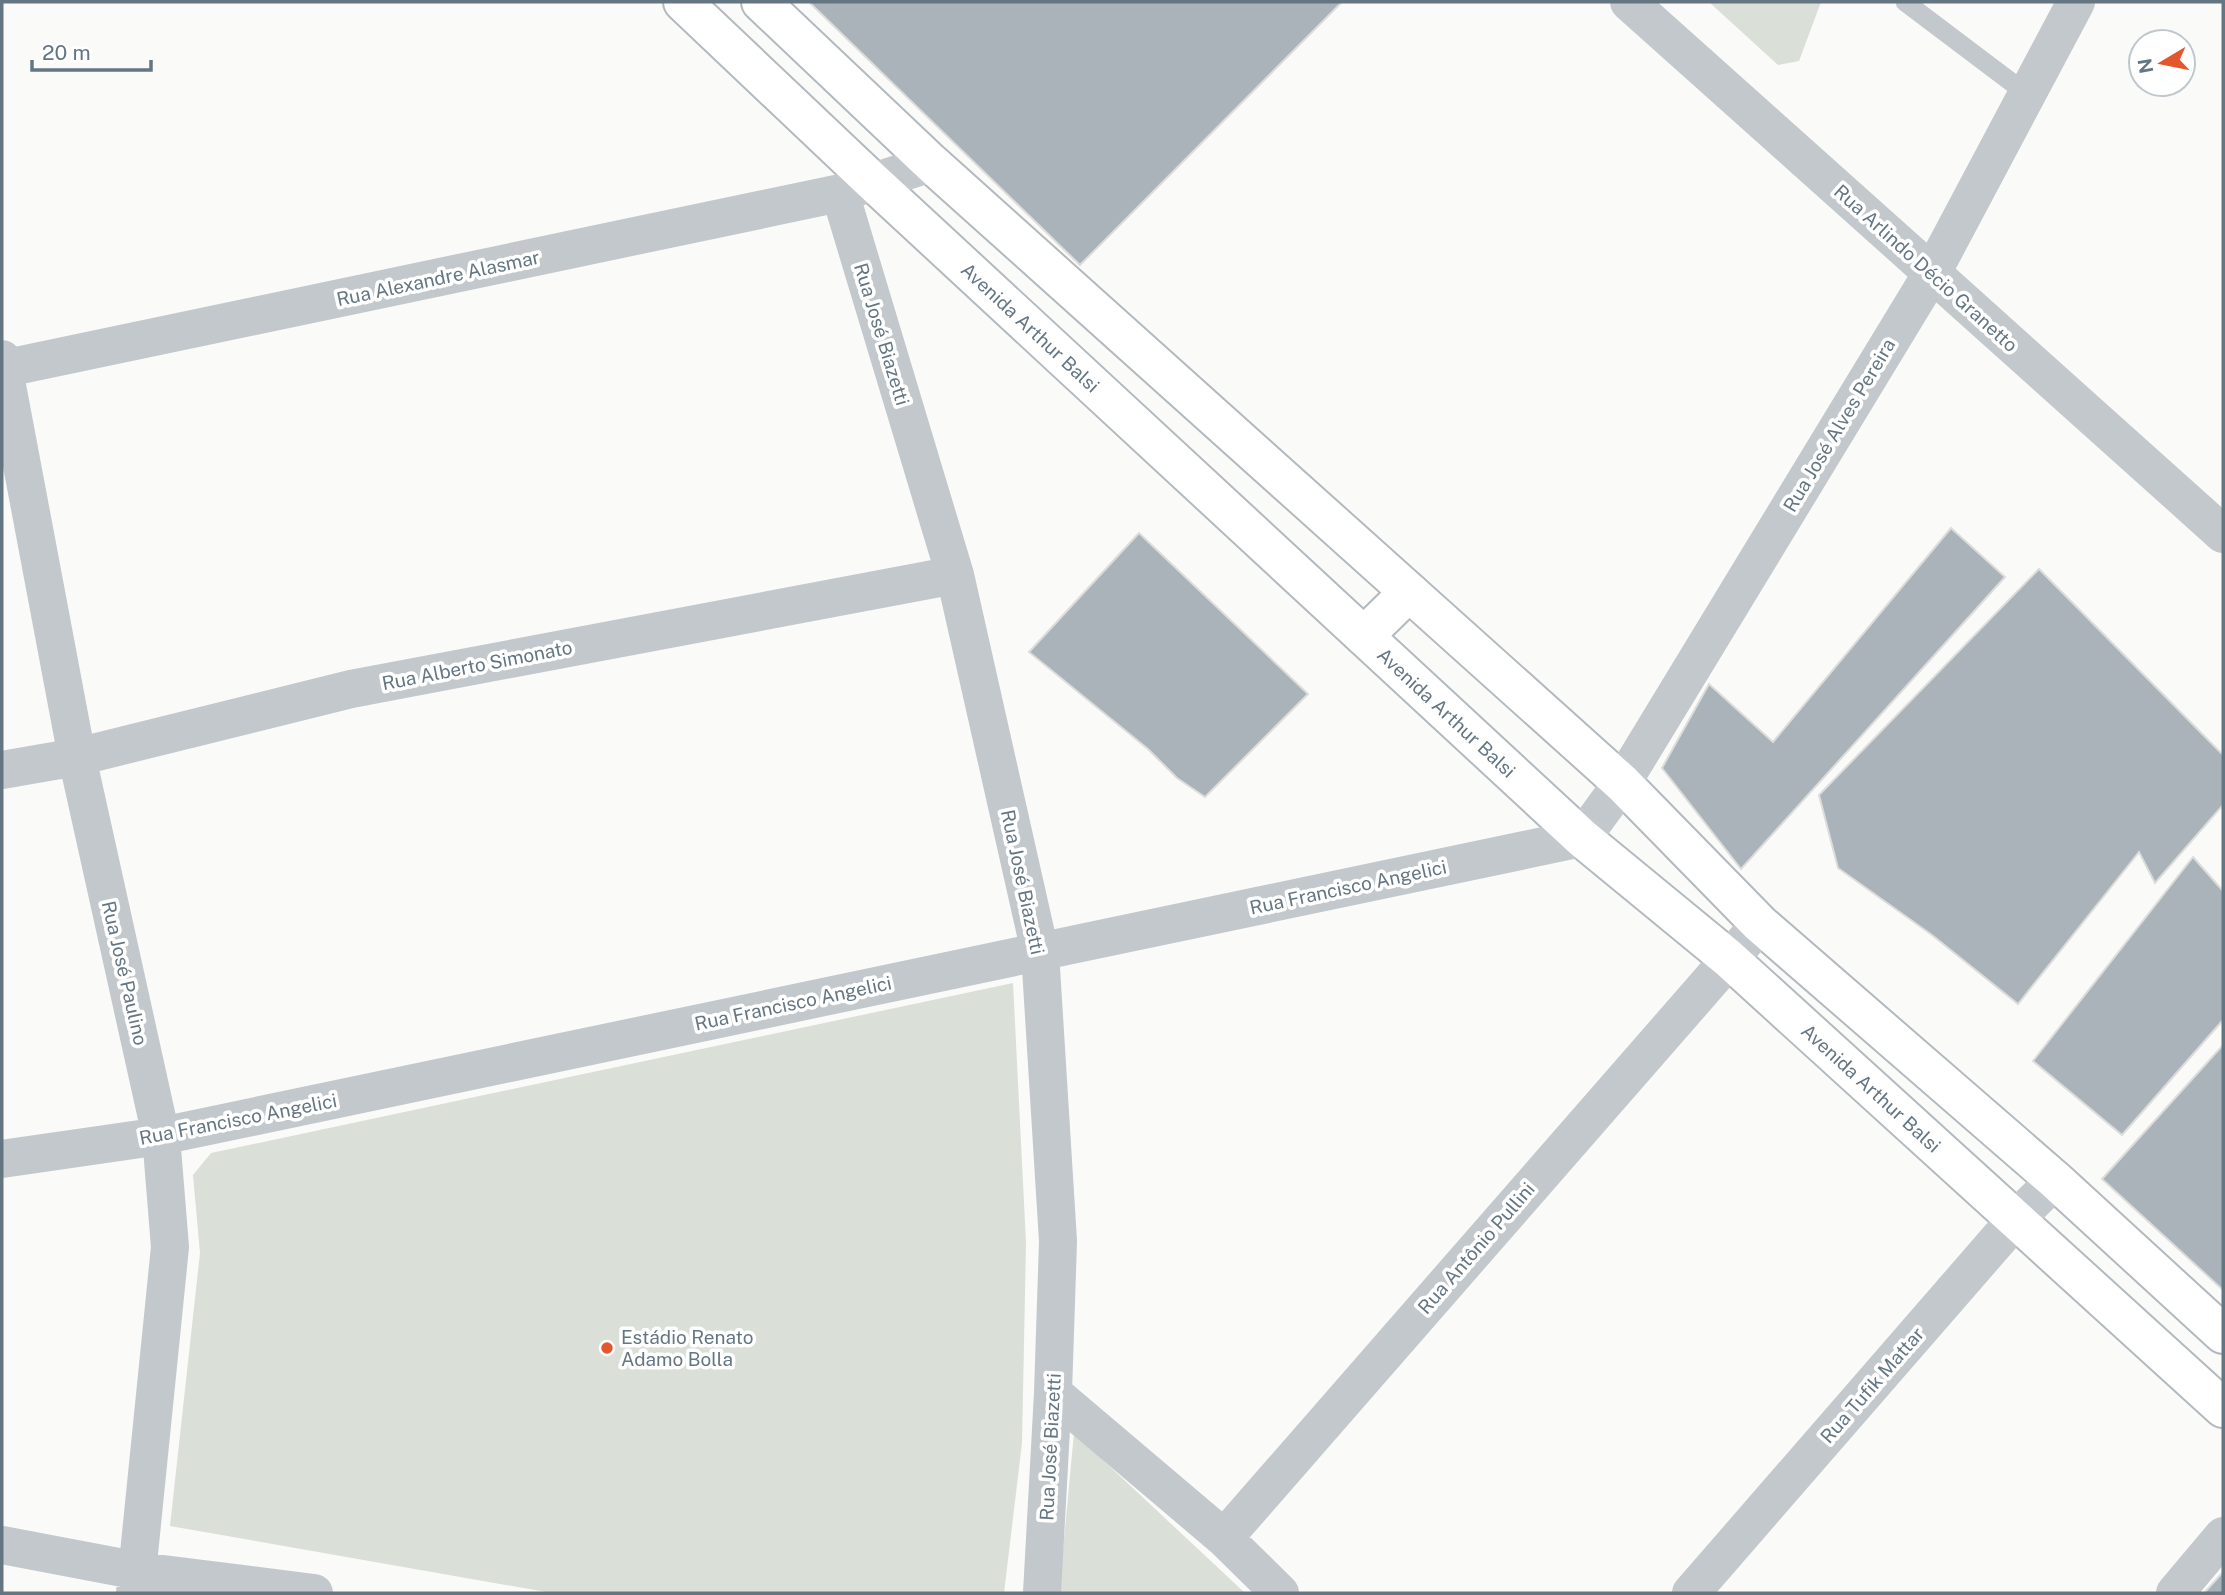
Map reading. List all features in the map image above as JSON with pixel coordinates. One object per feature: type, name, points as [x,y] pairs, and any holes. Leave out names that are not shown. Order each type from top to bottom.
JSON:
[{"type":"main road","name":"Avenida Arthur Balsi","points":[[683,2],[856,187],[1364,636],[1582,838],[1728,958],[2223,1408]]},
{"type":"main road","points":[[761,2],[931,163],[1622,783],[1760,924],[2056,1180],[2223,1334]]},
{"type":"main road","points":[[1364,636],[1409,592]]},
{"type":"street","name":"Rua Arlindo Décio Granetto","points":[[1629,2],[2223,534]]},
{"type":"street","name":"Rua José Alves Pereira","points":[[1582,838],[1622,783],[1932,273],[2076,2]]},
{"type":"street","name":"Rua Alexandre Alasmar","points":[[3,365],[856,187],[931,163]]},
{"type":"street","name":"Rua José Biazetti","points":[[856,187],[955,575],[1040,952],[1058,1241],[1042,1593]]},
{"type":"street","name":"Rua José Paulino","points":[[3,365],[76,757],[161,1136],[170,1247],[137,1582]]},
{"type":"street","name":"Rua Alberto Simonato","points":[[2,770],[76,757],[351,689],[955,575]]},
{"type":"street","name":"Rua Francisco Angelici","points":[[2,1160],[161,1136],[1582,838]]},
{"type":"street","name":"Rua Antônio Pullini","points":[[1224,1538],[1760,924]]},
{"type":"street","name":"Rua Tufik Mattar","points":[[1691,1593],[2016,1219],[2056,1180]]},
{"type":"street","points":[[1053,1393],[1224,1538],[1280,1593]]},
{"type":"street","points":[[2175,1593],[2223,1536]]},
{"type":"street","points":[[2,1545],[137,1582],[314,1593]]},
{"type":"lane","points":[[1905,2],[2027,94]]},
{"type":"shaded area","points":[[1709,2],[1821,2],[1799,61],[1778,65]]},
{"type":"shaded area","name":"Estádio Renato Adamo Bolla","points":[[1013,983],[1026,1243],[1022,1443],[1004,1593],[552,1593],[170,1526],[200,1253],[193,1175],[211,1153]]},
{"type":"shaded area","points":[[1074,1433],[1245,1593],[1059,1593]]},
{"type":"building","points":[[809,2],[1342,2],[1080,265]]},
{"type":"building","points":[[1951,528],[2005,577],[1741,869],[1662,768],[1709,684],[1773,742]]},
{"type":"building","points":[[1139,533],[1308,694],[1205,797],[1177,778],[1148,749],[1029,652]]},
{"type":"building","points":[[2039,569],[2223,755],[2223,805],[2155,883],[2139,852],[2018,1004],[1932,935],[1838,868],[1819,795]]},
{"type":"building","points":[[2193,857],[2223,891],[2223,1020],[2122,1135],[2033,1061]]},
{"type":"building","points":[[2223,1045],[2223,1290],[2102,1179]]},
{"type":"building","points":[[2223,1572],[2223,1593],[2204,1593]]},
{"type":"place","name":"Estádio Renato Adamo Bolla","points":[[607,1348]]}]
